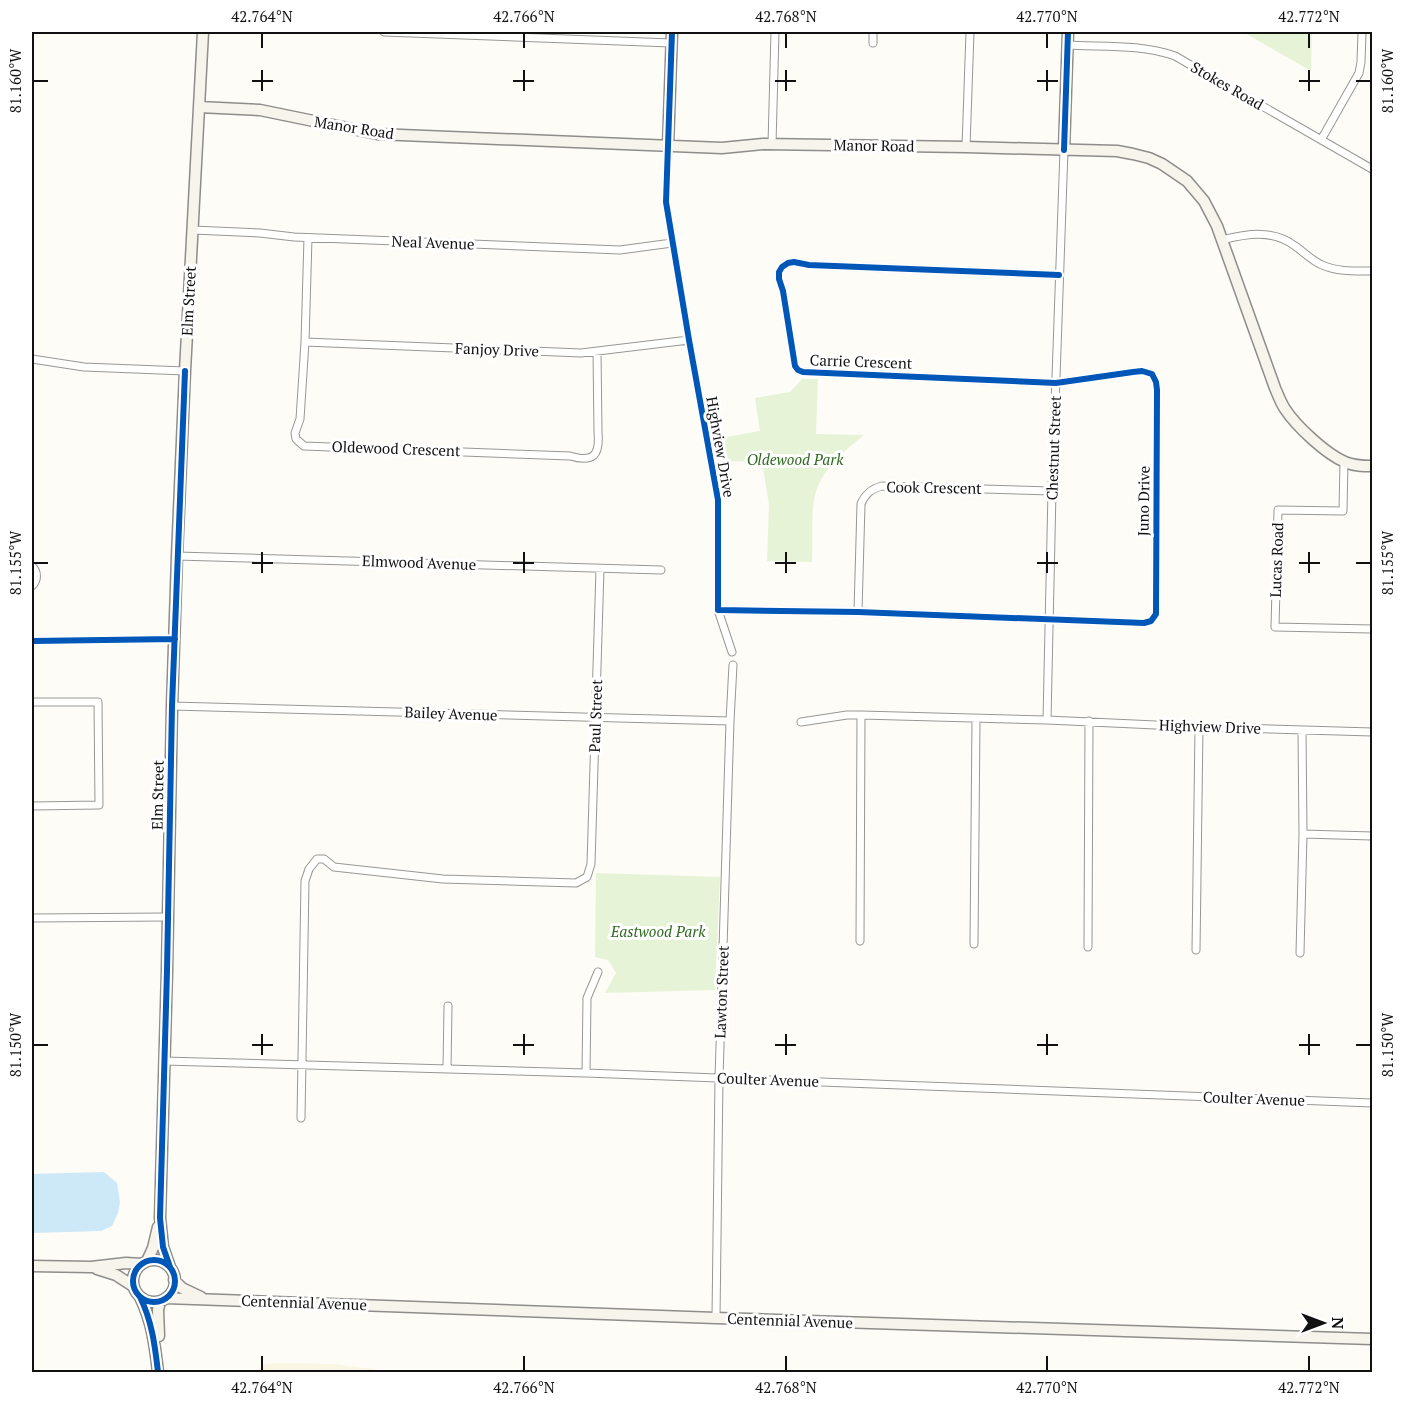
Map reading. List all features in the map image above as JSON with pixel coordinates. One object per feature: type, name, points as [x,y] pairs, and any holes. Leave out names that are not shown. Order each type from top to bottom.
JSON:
[{"type":"main road","name":"Elm Street","points":[[160,1218],[177,556],[202,32]]},
{"type":"main road","name":"Chestnut Street","points":[[1064,150],[1068,32]]},
{"type":"main road","name":"Highview Drive","points":[[668,146],[671,37]]},
{"type":"main road","name":"Manor Road","points":[[199,107],[260,110],[377,134],[722,148],[772,144],[1064,150],[1125,152],[1149,158],[1186,181],[1204,201],[1217,226],[1284,407],[1296,423],[1331,454],[1344,462],[1357,466],[1372,466]]},
{"type":"main road","points":[[133,1286],[134,1272],[153,1248],[160,1218]]},
{"type":"main road","points":[[140,1297],[153,1302],[163,1299],[174,1287],[173,1273],[164,1246],[160,1218]]},
{"type":"main road","points":[[32,1266],[91,1267],[158,1260],[170,1267]]},
{"type":"main road","points":[[91,1267],[116,1275],[133,1286],[148,1312],[159,1372]]},
{"type":"main road","points":[[174,1280],[182,1288],[207,1299]]},
{"type":"main road","points":[[159,1372],[161,1353],[158,1310],[163,1299]]},
{"type":"main road","name":"Centennial Avenue","points":[[163,1299],[1372,1339]]},
{"type":"street","points":[[384,32],[671,37]]},
{"type":"street","points":[[772,144],[775,32]]},
{"type":"street","points":[[873,32],[873,43]]},
{"type":"street","points":[[966,147],[970,32]]},
{"type":"street","points":[[1321,140],[1359,73],[1362,32]]},
{"type":"street","name":"Stokes Road","points":[[1068,45],[1143,48],[1175,56],[1372,169]]},
{"type":"street","name":"Highview Drive","points":[[668,146],[666,202],[688,340],[718,500],[718,610],[732,652]]},
{"type":"street","name":"Chestnut Street","points":[[1047,720],[1052,491],[1064,150]]},
{"type":"street","name":"Neal Avenue","points":[[193,230],[308,238],[620,250],[672,243]]},
{"type":"street","points":[[1222,240],[1248,234],[1268,235],[1293,244],[1314,261],[1334,269],[1372,272]]},
{"type":"street","name":"Oldewood Crescent","points":[[308,238],[300,420],[295,433],[296,439],[304,446],[570,456],[586,459],[595,455],[599,445],[597,352]]},
{"type":"street","name":"Carrie Crescent","points":[[1056,382],[803,372],[795,366],[779,272],[788,263],[794,262],[1059,275]]},
{"type":"street","name":"Fanjoy Drive","points":[[304,342],[567,353],[597,352],[688,340]]},
{"type":"street","points":[[32,359],[84,367],[185,371]]},
{"type":"street","name":"Juno Drive","points":[[1049,619],[1147,623],[1152,621],[1156,614],[1156,382],[1152,374],[1142,371],[1056,382]]},
{"type":"street","name":"Lucas Road","points":[[1344,462],[1344,511],[1278,510],[1275,627],[1372,629]]},
{"type":"street","name":"Cook Crescent","points":[[858,612],[861,504],[868,492],[882,486],[1052,491]]},
{"type":"street","name":"Elmwood Avenue","points":[[177,556],[661,570]]},
{"type":"street","points":[[32,566],[36,577],[32,586]]},
{"type":"street","name":"Paul Street","points":[[302,1066],[306,880],[309,869],[317,859],[324,859],[334,867],[442,879],[576,883],[587,877],[591,864],[600,568]]},
{"type":"street","points":[[718,610],[858,612],[1049,619]]},
{"type":"street","name":"Lawton Street","points":[[716,1318],[719,1078],[733,665]]},
{"type":"street","points":[[32,702],[98,702],[99,805],[32,806]]},
{"type":"street","name":"Bailey Avenue","points":[[172,706],[730,721]]},
{"type":"street","points":[[801,722],[847,715],[1047,720]]},
{"type":"street","points":[[860,941],[861,715]]},
{"type":"street","points":[[974,944],[976,719]]},
{"type":"street","name":"Highview Drive","points":[[1047,720],[1372,732]]},
{"type":"street","points":[[1088,947],[1089,721]]},
{"type":"street","points":[[1196,950],[1199,727]]},
{"type":"street","points":[[1300,953],[1303,834],[1302,730]]},
{"type":"street","points":[[1303,834],[1372,836]]},
{"type":"street","points":[[32,918],[167,917]]},
{"type":"street","points":[[586,1073],[587,998],[598,972]]},
{"type":"street","points":[[447,1069],[448,1006]]},
{"type":"street","name":"Coulter Avenue","points":[[164,1061],[586,1073],[1372,1103]]},
{"type":"street","points":[[300,1118],[302,1066]]},
{"type":"shaded area","points":[[264,1364],[332,1364],[397,1372],[257,1372]]},
{"type":"green space","points":[[1243,32],[1312,32],[1311,71]]},
{"type":"green space","name":"Oldewood Park","points":[[802,379],[818,379],[816,434],[864,435],[848,448],[826,472],[816,491],[812,562],[767,561],[769,505],[762,462],[725,461],[721,438],[760,431],[755,398],[790,392]]},
{"type":"green space","name":"Eastwood Park","points":[[596,873],[720,877],[715,990],[605,993],[616,973],[608,960],[595,957]]},
{"type":"water","points":[[104,1172],[117,1183],[120,1202],[112,1226],[101,1231],[32,1233],[32,1174]]},
{"type":"cycle path","points":[[672,32],[666,202],[718,500],[718,610],[858,612],[1144,623],[1151,621],[1156,614],[1157,390],[1152,374],[1142,371],[1056,383],[803,372],[795,366],[779,279],[782,267],[794,262],[809,265],[1059,275]]},
{"type":"cycle path","points":[[1064,150],[1068,32]]},
{"type":"cycle path","points":[[170,1267],[163,1247],[160,1218],[172,706],[185,371]]},
{"type":"cycle path","points":[[32,641],[175,639]]},
{"type":"cycle path","points":[[154,1260],[169,1266],[175,1281],[169,1296],[154,1302],[139,1296],[133,1281],[139,1266],[154,1260]]},
{"type":"cycle path","points":[[140,1297],[150,1324],[158,1372]]}]
